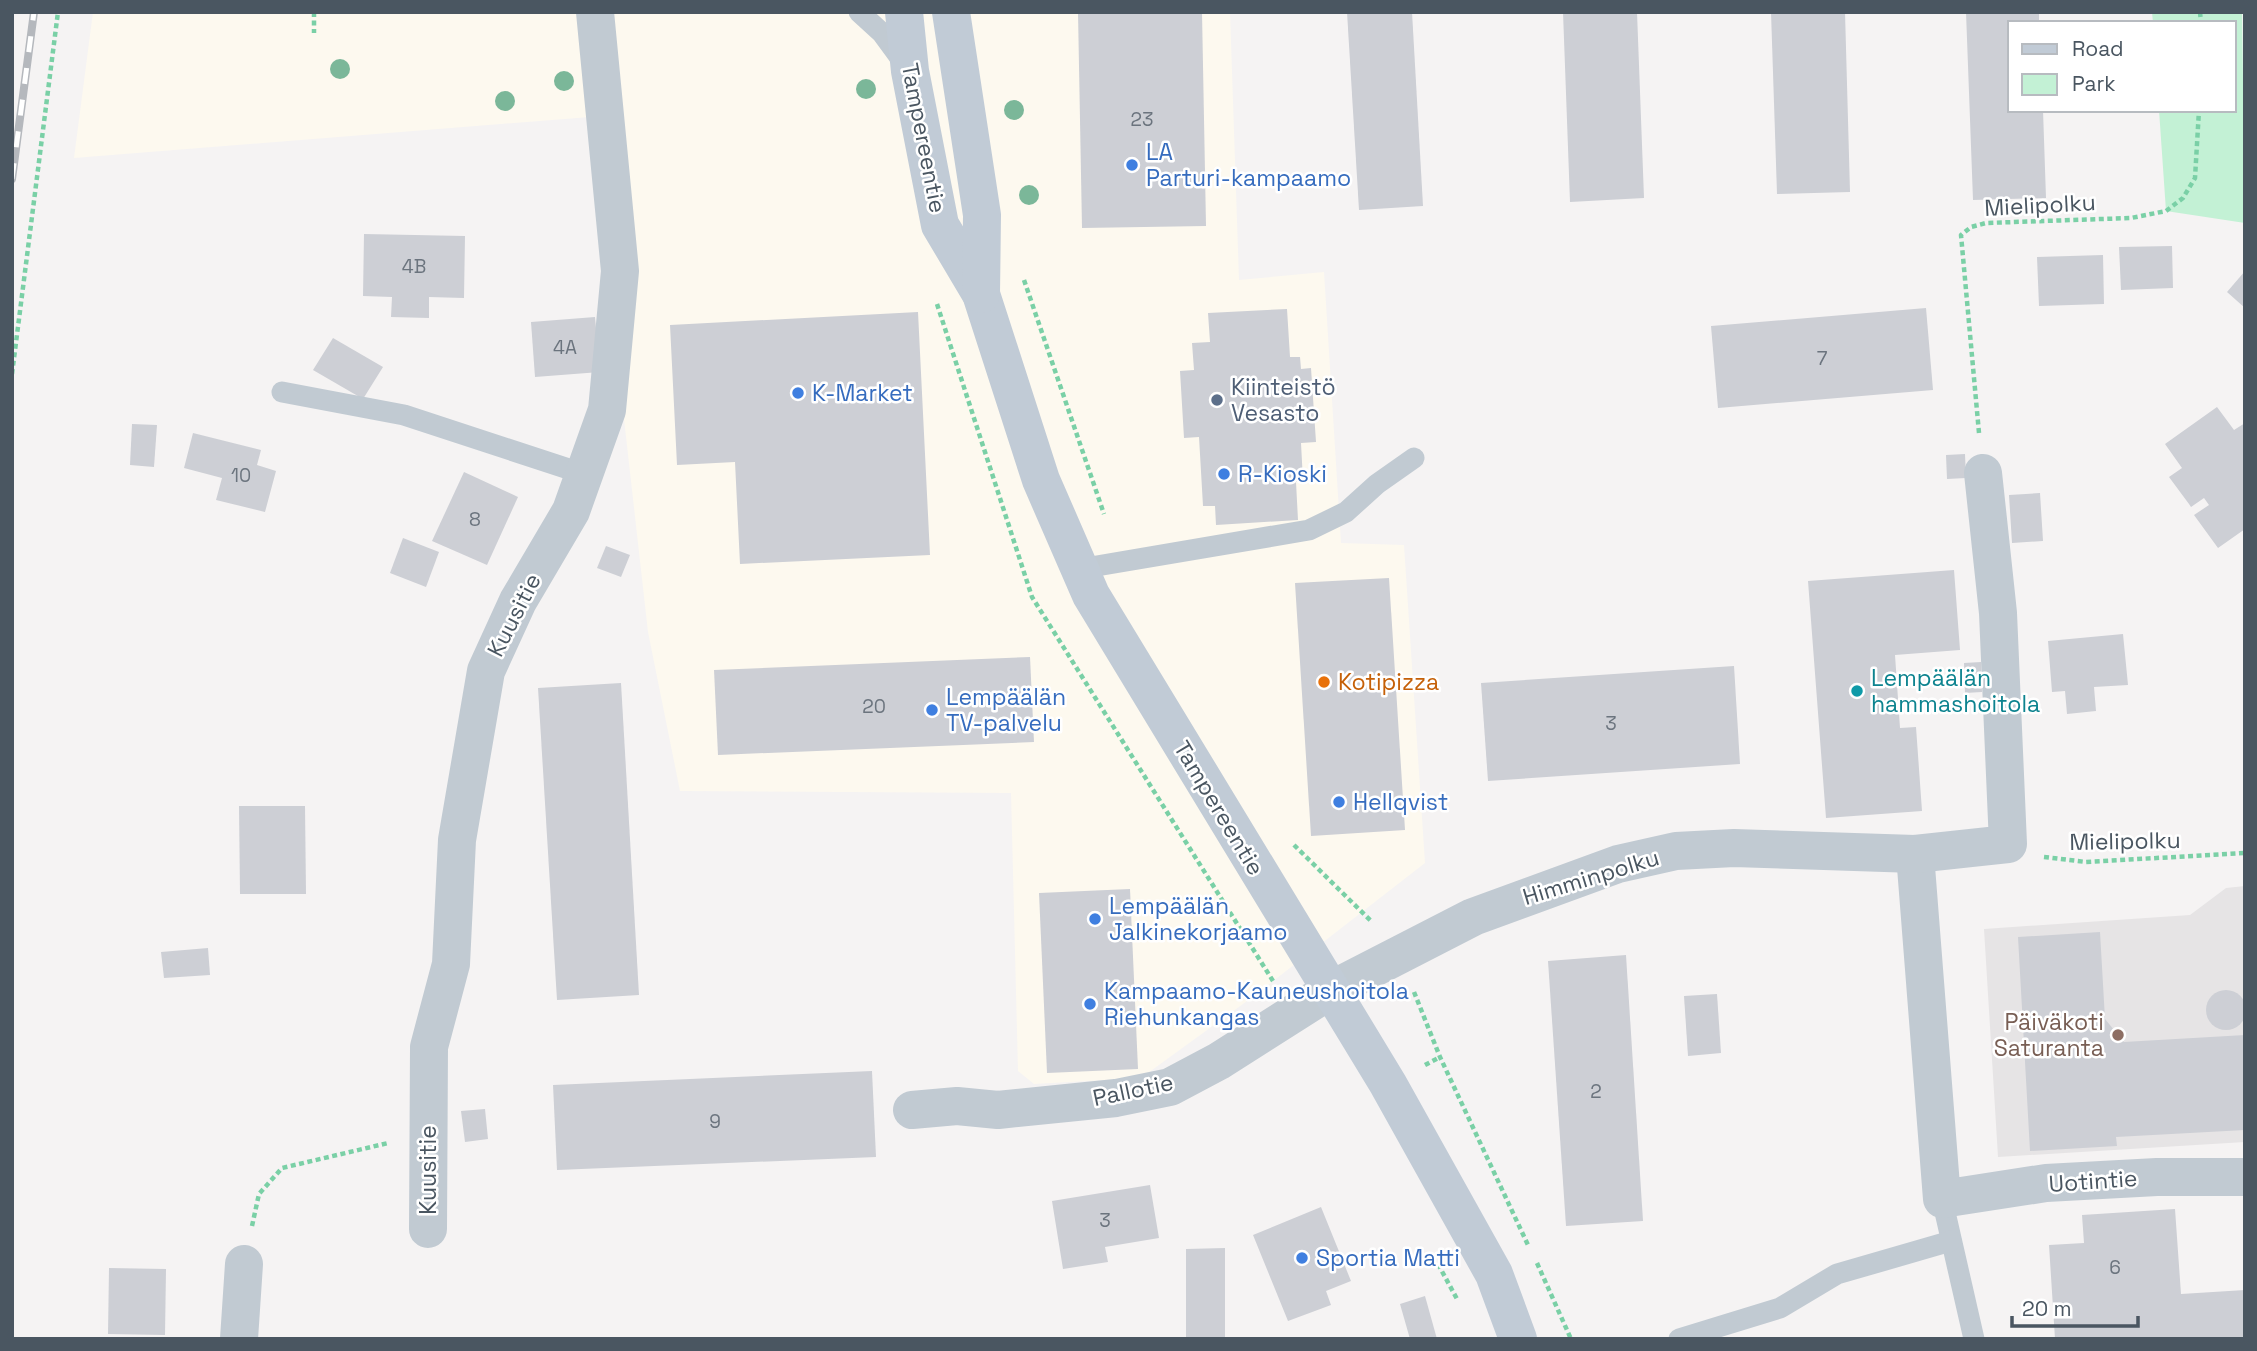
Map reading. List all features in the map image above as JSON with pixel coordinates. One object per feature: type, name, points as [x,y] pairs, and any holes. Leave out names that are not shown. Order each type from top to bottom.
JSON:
[{"type":"main road","name":"Tampereentie","points":[[904,12],[910,71],[940,225],[981,294],[1041,480],[1091,595],[1329,991],[1388,1084],[1494,1275],[1518,1339]]},
{"type":"main road","name":"Tampereentie","points":[[951,12],[982,215],[981,294]]},
{"type":"street","name":"Kuusitie","points":[[428,1229],[429,1047],[450,964],[457,840],[486,671],[518,600],[570,512],[607,410],[620,271],[595,12]]},
{"type":"street","points":[[1983,473],[1998,613],[2008,844]]},
{"type":"street","name":"Himminpolku","points":[[1329,991],[1473,917],[1618,864],[1676,851],[1734,848],[1914,854],[2008,844]]},
{"type":"street","points":[[1914,854],[1942,1199]]},
{"type":"street","name":"Pallotie","points":[[912,1110],[957,1106],[998,1110],[1115,1098],[1170,1087],[1219,1061],[1329,991]]},
{"type":"street","name":"Uotintie","points":[[1942,1199],[2046,1183],[2157,1177],[2245,1177]]},
{"type":"street","points":[[239,1339],[244,1264]]},
{"type":"lane","points":[[859,12],[882,33],[910,71]]},
{"type":"lane","points":[[282,392],[404,415],[584,474]]},
{"type":"lane","points":[[1079,569],[1309,530],[1346,512],[1377,484],[1414,458]]},
{"type":"lane","points":[[1942,1199],[1974,1339]]},
{"type":"lane","points":[[1679,1339],[1780,1308],[1837,1274],[1951,1241]]},
{"type":"path","points":[[12,374],[58,12]]},
{"type":"path","points":[[314,12],[314,33]]},
{"type":"path","name":"Mielipolku","points":[[1983,473],[1969,345],[1961,235],[1971,227],[1986,223],[2132,218],[2166,211],[2183,198],[2195,178],[2199,112]]},
{"type":"path","points":[[1020,269],[1122,561]]},
{"type":"path","points":[[1286,837],[1322,876],[1376,925],[1398,956],[1440,1057],[1571,1339]]},
{"type":"path","name":"Mielipolku","points":[[2008,844],[2053,860],[2086,862],[2245,853]]},
{"type":"path","points":[[244,1264],[259,1194],[282,1168],[429,1134]]},
{"type":"shaded area","points":[[93,12],[1230,12],[1239,280],[1324,272],[1341,543],[1404,545],[1425,863],[1254,996],[1141,1078],[1034,1084],[1018,1071],[1011,793],[680,791],[648,632],[590,117],[74,158]]},
{"type":"shaded area","name":"Päiväkoti Saturanta","points":[[2245,886],[2245,1142],[1998,1157],[1984,929],[2190,915],[2226,888]]},
{"type":"green space","points":[[2152,12],[2242,12],[2245,223],[2166,211],[2159,112],[2236,112],[2236,21],[2153,21]]},
{"type":"building","points":[[1078,12],[1202,12],[1206,226],[1082,228]]},
{"type":"building","points":[[1347,12],[1412,12],[1423,206],[1359,210]]},
{"type":"building","points":[[1563,12],[1637,12],[1644,198],[1570,202]]},
{"type":"building","points":[[1771,12],[1845,12],[1850,192],[1777,194]]},
{"type":"building","points":[[1966,12],[2039,12],[2039,21],[2008,21],[2008,112],[2043,112],[2046,198],[1973,200]]},
{"type":"building","points":[[364,234],[465,236],[464,298],[429,297],[429,318],[391,317],[392,297],[363,296]]},
{"type":"building","points":[[2172,246],[2173,288],[2121,290],[2119,247]]},
{"type":"building","points":[[2103,255],[2104,304],[2039,306],[2037,257]]},
{"type":"building","points":[[2245,271],[2245,308],[2227,292]]},
{"type":"building","points":[[1926,308],[1933,390],[1718,408],[1711,326]]},
{"type":"building","points":[[1287,309],[1290,357],[1300,357],[1301,369],[1311,368],[1316,442],[1301,443],[1303,481],[1296,482],[1298,520],[1216,525],[1215,506],[1203,506],[1199,437],[1184,438],[1180,371],[1194,370],[1192,343],[1210,342],[1208,313]]},
{"type":"building","name":"K-Market","points":[[918,312],[930,555],[740,564],[735,462],[677,465],[670,325]]},
{"type":"building","points":[[595,317],[600,372],[535,377],[531,322]]},
{"type":"building","points":[[333,338],[383,367],[363,399],[313,370]]},
{"type":"building","points":[[2217,407],[2234,430],[2245,423],[2245,529],[2218,548],[2194,515],[2209,505],[2204,498],[2191,507],[2169,477],[2182,468],[2165,444]]},
{"type":"building","points":[[132,424],[157,425],[154,467],[130,465]]},
{"type":"building","points":[[193,433],[261,450],[257,465],[276,471],[265,512],[216,500],[222,478],[184,468]]},
{"type":"building","points":[[1965,454],[1966,478],[1947,479],[1946,455]]},
{"type":"building","points":[[464,472],[518,497],[487,565],[432,541]]},
{"type":"building","points":[[2040,493],[2043,541],[2012,543],[2009,495]]},
{"type":"building","points":[[403,538],[439,552],[426,587],[390,573]]},
{"type":"building","points":[[606,546],[630,555],[621,577],[597,568]]},
{"type":"building","name":"Lempäälän hammashoitola","points":[[1954,570],[1960,650],[1895,655],[1900,728],[1916,727],[1922,811],[1826,818],[1808,581]]},
{"type":"building","points":[[1389,578],[1405,830],[1311,836],[1295,583]]},
{"type":"building","points":[[2123,634],[2128,685],[2094,687],[2096,711],[2067,714],[2065,691],[2052,692],[2048,641]]},
{"type":"building","points":[[1030,657],[1034,742],[718,755],[714,670]]},
{"type":"building","points":[[1981,662],[1982,692],[1965,693],[1964,663]]},
{"type":"building","points":[[1734,666],[1740,764],[1488,781],[1481,683]]},
{"type":"building","points":[[621,683],[639,995],[557,1000],[538,688]]},
{"type":"building","points":[[239,806],[305,806],[306,894],[240,894]]},
{"type":"building","points":[[1130,889],[1138,1069],[1047,1073],[1039,893]]},
{"type":"building","points":[[2100,932],[2105,1019],[2124,1042],[2245,1035],[2245,1130],[2116,1137],[2117,1146],[2030,1151],[2018,937]]},
{"type":"building","points":[[208,948],[210,975],[164,978],[161,952]]},
{"type":"building","points":[[1626,955],[1643,1221],[1566,1226],[1548,961]]},
{"type":"building","points":[[2226,990],[2240,996],[2246,1010],[2240,1024],[2226,1030],[2212,1024],[2206,1010],[2212,996]]},
{"type":"building","points":[[1717,994],[1721,1053],[1688,1056],[1684,996]]},
{"type":"building","points":[[872,1071],[876,1157],[557,1170],[553,1085]]},
{"type":"building","points":[[485,1109],[488,1139],[465,1142],[461,1111]]},
{"type":"building","points":[[1150,1185],[1159,1238],[1105,1247],[1108,1262],[1063,1269],[1052,1201]]},
{"type":"building","name":"Sportia Matti","points":[[1321,1207],[1351,1281],[1326,1291],[1331,1305],[1288,1321],[1253,1235]]},
{"type":"building","points":[[2175,1209],[2181,1294],[2245,1290],[2245,1339],[2055,1339],[2049,1245],[2084,1243],[2082,1215]]},
{"type":"building","points":[[1225,1248],[1225,1339],[1186,1339],[1186,1249]]},
{"type":"building","points":[[109,1268],[166,1269],[165,1335],[108,1334]]},
{"type":"building","points":[[1425,1296],[1437,1339],[1410,1339],[1400,1304]]},
{"type":"railway","points":[[12,179],[34,12]]},
{"type":"place","name":"LA Parturi-kampaamo","points":[[1132,165]]},
{"type":"place","name":"K-Market","points":[[798,393]]},
{"type":"place","name":"Kiinteistö Vesasto","points":[[1217,400]]},
{"type":"place","name":"R-Kioski","points":[[1224,474]]},
{"type":"place","name":"Kotipizza","points":[[1324,682]]},
{"type":"place","name":"Lempäälän hammashoitola","points":[[1857,691]]},
{"type":"place","name":"Lempäälän TV-palvelu","points":[[932,710]]},
{"type":"place","name":"Hellqvist","points":[[1339,802]]},
{"type":"place","name":"Lempäälän Jalkinekorjaamo","points":[[1095,919]]},
{"type":"place","name":"Kampaamo-Kauneushoitola Riehunkangas","points":[[1090,1004]]},
{"type":"place","name":"Päiväkoti Saturanta","points":[[2118,1035]]},
{"type":"place","name":"Sportia Matti","points":[[1302,1258]]}]
